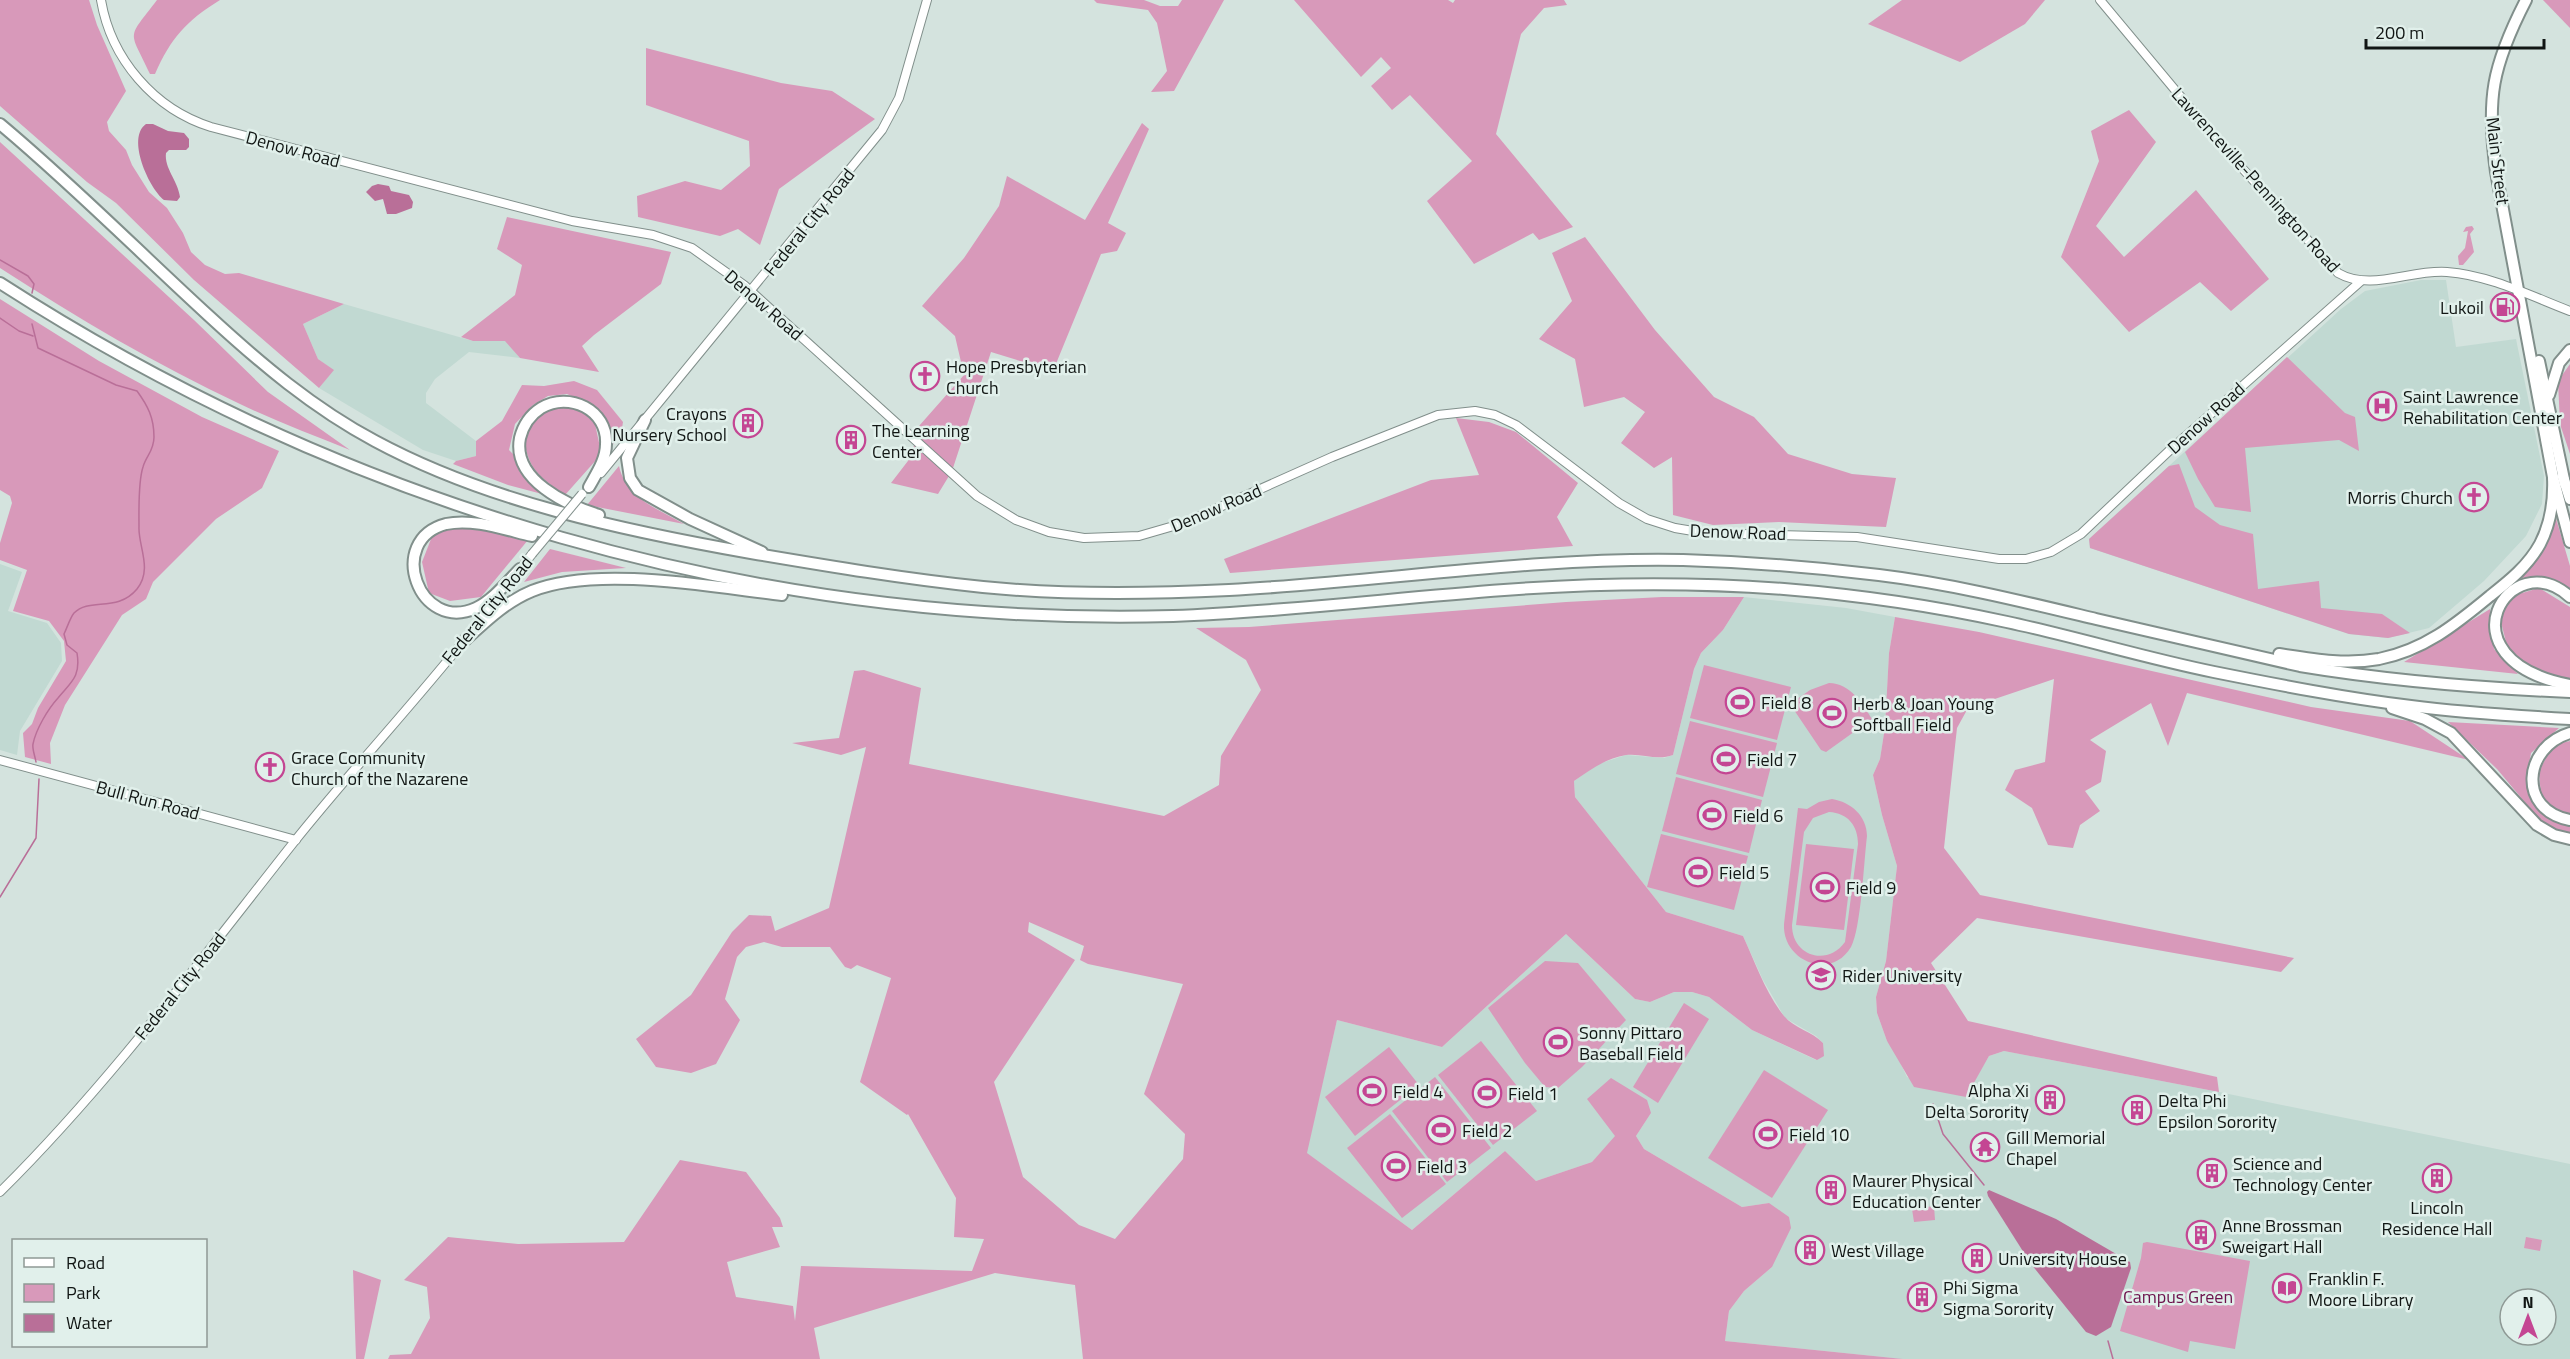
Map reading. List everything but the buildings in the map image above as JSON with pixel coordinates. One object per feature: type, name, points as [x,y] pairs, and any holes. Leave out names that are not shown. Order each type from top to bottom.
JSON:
[{"type":"highway","name":"Main Street","points":[[2520,291],[2496,172],[2491,114],[2494,81],[2504,46],[2526,0]]},
{"type":"highway","points":[[0,124],[249,352],[298,392],[345,424],[395,452],[466,481],[577,515],[665,537],[881,574],[986,587],[1109,592],[1245,589],[1586,563],[1677,560],[1731,562],[1882,575],[1940,585],[2011,598],[2300,666],[2347,674],[2446,685],[2570,692]]},
{"type":"highway","points":[[0,283],[152,374],[289,440],[375,476],[470,510],[612,552]]},
{"type":"highway","points":[[2212,645],[2341,662],[2384,657],[2425,643],[2464,618],[2515,575],[2533,555],[2550,518],[2558,477],[2548,402],[2520,291]]},
{"type":"highway","points":[[2520,291],[2570,542]]},
{"type":"highway","points":[[2548,402],[2550,387],[2559,363],[2570,350]]},
{"type":"highway","points":[[586,490],[605,454],[606,439],[602,423],[587,407],[572,402],[556,402],[540,408],[523,428],[519,444],[526,467],[537,482],[567,502],[665,537]]},
{"type":"highway","points":[[645,420],[627,458],[630,478],[638,490],[690,519],[770,556]]},
{"type":"highway","points":[[2558,477],[2570,501]]},
{"type":"highway","points":[[520,569],[485,603],[471,610],[454,612],[438,607],[424,597],[416,582],[413,566],[417,549],[426,536],[440,527],[454,523],[477,524],[612,552],[696,573],[839,597],[1000,612],[1144,616],[1250,612],[1579,586],[1680,585],[1779,589],[1868,598],[1956,611],[2212,671],[2372,700],[2454,711],[2570,719]]},
{"type":"highway","points":[[463,642],[494,613],[521,596],[547,586],[580,580],[652,581],[815,599],[839,597]]},
{"type":"highway","points":[[2570,597],[2556,586],[2544,583],[2520,586],[2501,603],[2494,626],[2498,642],[2514,662],[2543,679],[2570,685]]},
{"type":"highway","points":[[2372,700],[2425,719],[2451,733],[2537,825],[2554,835],[2570,838]]},
{"type":"highway","points":[[2570,733],[2553,740],[2541,751],[2534,765],[2533,782],[2538,800],[2543,807],[2555,816],[2570,820]]},
{"type":"street","name":"Denow Road","points":[[101,0],[112,37],[132,72],[160,99],[192,119],[318,156],[572,221],[669,239],[705,255],[752,291],[977,496],[1016,520],[1066,536],[1121,538],[1173,527],[1353,448],[1438,415],[1463,411],[1484,412],[1516,425],[1619,503],[1647,519],[1675,528],[1705,533],[1866,538],[2013,560],[2051,552],[2081,534],[2170,450],[2361,281]]},
{"type":"street","name":"Federal City Road","points":[[0,1192],[36,1156],[116,1065],[296,840],[463,642],[532,554],[845,178],[890,119],[899,98],[927,0]]},
{"type":"street","name":"Lawrenceville-Pennington Road","points":[[2100,0],[2221,145],[2332,268],[2346,277],[2361,281],[2415,272],[2448,272],[2474,276],[2570,311]]},
{"type":"street","name":"Bull Run Road","points":[[0,760],[296,840]]},
{"type":"shaded area","name":"Saint Lawrence Rehabilitation Center","points":[[2421,280],[2446,280],[2456,347],[2516,339],[2544,476],[2542,504],[2526,536],[2484,581],[2429,628],[2388,638],[2349,634],[2090,548],[2089,539],[2341,309],[2365,291]]},
{"type":"shaded area","points":[[344,304],[473,341],[506,341],[520,358],[469,352],[435,379],[426,393],[426,403],[476,441],[476,456],[456,461],[423,450],[319,388],[333,370],[318,359],[303,324]]},
{"type":"shaded area","points":[[0,564],[22,572],[8,611],[47,623],[61,643],[62,661],[20,731],[17,755],[0,750]]},
{"type":"shaded area","name":"Rider University","points":[[1744,597],[1846,608],[1895,617],[1889,653],[1885,727],[1880,759],[1873,775],[1897,866],[1886,961],[1876,997],[1877,1013],[1887,1041],[1907,1077],[1965,1096],[1989,1056],[2004,1051],[2219,1092],[2570,1164],[2570,1359],[1903,1359],[1725,1341],[1729,1311],[1744,1291],[1772,1267],[1769,1203],[1742,1207],[1644,1149],[1636,1136],[1651,1113],[1616,1136],[1592,1162],[1536,1181],[1505,1151],[1412,1230],[1306,1153],[1337,1020],[1442,1047],[1566,934],[1635,999],[1650,1002],[1674,992],[1692,992],[1709,997],[1752,1030],[1816,1060],[1823,1043],[1816,1036],[1785,1018],[1763,980],[1743,936],[1666,912],[1575,797],[1574,781],[1598,764],[1626,755],[1664,758],[1673,755],[1694,669],[1701,653],[1723,630]]},
{"type":"green space","points":[[0,0],[89,0],[97,25],[126,91],[107,122],[109,131],[126,150],[132,165],[149,192],[167,208],[183,233],[191,252],[205,265],[225,274],[239,273],[344,304],[303,324],[318,359],[334,370],[319,388],[194,280],[116,203],[87,182],[0,106]]},
{"type":"green space","points":[[157,0],[220,0],[198,15],[181,31],[167,50],[155,74],[150,74],[134,35],[140,22]]},
{"type":"green space","points":[[1094,0],[1144,0],[1160,6],[1178,6],[1182,0],[1224,0],[1174,91],[1151,92],[1167,71],[1157,23],[1148,10],[1097,3]]},
{"type":"green space","points":[[1294,0],[1448,0],[1453,3],[1455,0],[1564,0],[1567,5],[1544,8],[1521,34],[1496,134],[1573,227],[1539,240],[1533,233],[1474,264],[1427,201],[1472,161],[1410,95],[1392,110],[1371,86],[1391,68],[1381,57],[1361,77]]},
{"type":"green space","points":[[1902,0],[2045,0],[2025,24],[1960,62],[1868,24]]},
{"type":"green space","points":[[2543,0],[2570,0],[2570,28]]},
{"type":"green space","points":[[646,48],[781,83],[832,91],[875,119],[779,189],[760,245],[738,229],[720,236],[638,217],[637,196],[685,181],[721,190],[750,166],[749,141],[646,105]]},
{"type":"green space","points":[[2129,110],[2156,142],[2096,226],[2124,257],[2196,190],[2269,279],[2231,311],[2200,282],[2129,332],[2061,257],[2099,161],[2091,131]]},
{"type":"green space","points":[[1142,123],[1149,129],[1108,223],[1126,233],[1117,251],[1101,254],[1053,371],[991,352],[952,471],[938,494],[891,483],[911,457],[919,426],[964,375],[955,336],[922,306],[964,258],[999,206],[1007,176],[1085,220]]},
{"type":"green space","points":[[0,142],[194,320],[268,392],[350,450],[253,410],[178,373],[88,323],[0,268]]},
{"type":"green space","points":[[507,217],[671,252],[661,284],[582,346],[599,372],[520,358],[505,341],[473,341],[461,337],[515,295],[522,265],[497,249]]},
{"type":"green space","points":[[2472,226],[2474,229],[2470,234],[2474,252],[2463,265],[2459,265],[2458,256],[2465,248],[2468,231],[2463,232],[2466,227]]},
{"type":"green space","points":[[1585,237],[1655,330],[1714,397],[1754,417],[1788,454],[1852,474],[1896,478],[1886,527],[1779,522],[1713,525],[1673,515],[1672,457],[1654,468],[1621,443],[1645,412],[1624,397],[1584,407],[1575,359],[1539,339],[1572,301],[1552,253]]},
{"type":"green space","points":[[0,299],[99,361],[202,417],[279,451],[262,488],[216,519],[153,582],[146,599],[122,615],[65,705],[50,743],[51,764],[25,757],[23,733],[32,724],[38,708],[66,661],[64,641],[49,621],[13,611],[27,570],[0,560],[0,543],[12,503],[10,496],[0,490]]},
{"type":"green space","points":[[2287,357],[2345,413],[2355,417],[2359,451],[2339,440],[2245,448],[2251,512],[2215,507],[2185,452]]},
{"type":"green space","points":[[2570,364],[2570,454],[2560,424],[2558,381]]},
{"type":"green space","points":[[574,381],[597,390],[623,422],[621,435],[610,448],[589,404],[567,394],[548,396],[533,405],[515,424],[509,450],[514,455],[520,472],[542,494],[508,485],[453,464],[456,461],[476,456],[476,441],[502,421],[522,385],[544,386]]},
{"type":"green space","points":[[564,405],[581,410],[595,424],[600,447],[597,459],[565,495],[535,470],[525,446],[523,434],[540,415]]},
{"type":"green space","points":[[1456,418],[1489,422],[1516,432],[1578,483],[1557,517],[1573,546],[1230,573],[1224,559],[1431,480],[1479,475]]},
{"type":"green space","points":[[2179,464],[2195,507],[2220,525],[2253,534],[2258,589],[2319,581],[2321,608],[2382,614],[2410,633],[2388,638],[2349,634],[2090,548],[2089,539],[2169,466]]},
{"type":"green space","points":[[619,466],[628,486],[636,494],[684,524],[587,505]]},
{"type":"green space","points":[[2555,515],[2570,566],[2570,590],[2557,581],[2544,577],[2514,580]]},
{"type":"green space","points":[[454,526],[486,529],[528,540],[481,597],[450,601],[429,593],[422,562],[433,534]]},
{"type":"green space","points":[[550,549],[626,568],[562,572],[524,582]]},
{"type":"green space","points":[[2539,588],[2570,607],[2570,680],[2548,679],[2509,654],[2499,614],[2512,596]]},
{"type":"green space","points":[[1662,597],[1744,597],[1723,630],[1701,653],[1694,669],[1673,755],[1661,757],[1626,755],[1605,762],[1574,781],[1575,797],[1666,912],[1743,936],[1761,978],[1784,1016],[1823,1043],[1824,1056],[1817,1060],[1752,1030],[1709,997],[1692,992],[1674,992],[1650,1002],[1635,999],[1566,934],[1442,1047],[1337,1020],[1307,1153],[1412,1230],[1505,1151],[1536,1181],[1592,1162],[1615,1136],[1587,1099],[1611,1078],[1647,1100],[1651,1113],[1636,1136],[1644,1149],[1742,1207],[1769,1203],[1789,1217],[1791,1228],[1772,1267],[1744,1291],[1729,1311],[1725,1341],[1903,1359],[1083,1359],[1075,1285],[995,1273],[814,1328],[820,1359],[388,1359],[390,1355],[411,1354],[430,1318],[427,1287],[404,1280],[448,1237],[518,1244],[624,1242],[680,1160],[746,1172],[780,1218],[783,1227],[772,1227],[780,1247],[727,1262],[736,1297],[793,1306],[795,1321],[801,1266],[972,1271],[984,1239],[954,1237],[956,1198],[908,1114],[860,1082],[891,978],[857,965],[851,969],[845,967],[830,947],[782,947],[764,942],[746,947],[737,957],[725,999],[740,1020],[716,1064],[691,1073],[656,1067],[636,1039],[691,995],[732,932],[749,915],[771,916],[775,931],[829,908],[866,747],[841,755],[792,743],[839,738],[854,671],[864,670],[921,688],[909,764],[1164,816],[1219,785],[1221,756],[1261,690],[1246,660],[1196,628],[1249,627],[1566,602]],"holes":[[[1029,922],[1084,946],[1080,960],[1088,964],[1183,984],[1144,1094],[1185,1134],[1183,1159],[1115,1239],[1079,1225],[1023,1177],[994,1082],[1075,960],[1028,932]]]},
{"type":"green space","points":[[2490,609],[2494,649],[2518,674],[2404,662]]},
{"type":"green space","points":[[1895,617],[1979,632],[2311,707],[2410,721],[2469,760],[2187,693],[2168,746],[2151,703],[2090,740],[2106,751],[2101,782],[2085,791],[2100,811],[2080,825],[2073,848],[2048,845],[2032,808],[2005,790],[2015,770],[2045,762],[2054,679],[1968,708],[1957,728],[1944,848],[1980,895],[2294,958],[2281,972],[1977,918],[1931,963],[1968,1021],[2217,1077],[2219,1092],[2004,1051],[1989,1056],[1966,1097],[1914,1087],[1887,1041],[1877,1013],[1876,997],[1886,961],[1897,866],[1873,775],[1880,759],[1885,727],[1889,653]]},
{"type":"green space","name":"Field 8","points":[[1704,665],[1791,687],[1777,740],[1690,718]]},
{"type":"green space","name":"Herb & Joan Young Softball Field","points":[[1829,683],[1849,690],[1872,719],[1826,752],[1821,750],[1790,704],[1810,690]]},
{"type":"green space","name":"Field 7","points":[[1690,721],[1777,743],[1763,797],[1676,774]]},
{"type":"green space","points":[[2448,722],[2559,728],[2531,753],[2526,782],[2538,810],[2558,822],[2570,823],[2570,834],[2543,824],[2497,769]]},
{"type":"green space","points":[[2570,741],[2570,815],[2564,816],[2541,797],[2539,771],[2553,745]]},
{"type":"green space","name":"Field 6","points":[[1676,777],[1762,800],[1749,853],[1662,831]]},
{"type":"green space","points":[[1832,799],[1845,803],[1857,811],[1864,822],[1867,836],[1860,910],[1851,947],[1842,957],[1832,963],[1820,964],[1799,957],[1785,937],[1784,924],[1798,808],[1807,809],[1819,802]],"holes":[[[1829,812],[1847,818],[1854,826],[1858,844],[1845,942],[1838,950],[1820,956],[1804,951],[1794,936],[1792,925],[1804,832],[1813,818]]]},
{"type":"green space","name":"Field 5","points":[[1661,834],[1748,856],[1734,910],[1647,887]]},
{"type":"green space","name":"Field 9","points":[[1806,844],[1854,849],[1844,930],[1796,925]]},
{"type":"green space","name":"Sonny Pittaro Baseball Field","points":[[1545,961],[1578,963],[1626,1020],[1582,1067],[1558,1088],[1545,1087],[1525,1063],[1488,1008]]},
{"type":"green space","points":[[1684,1003],[1709,1019],[1658,1103],[1633,1087]]},
{"type":"green space","name":"Field 1","points":[[1481,1041],[1537,1111],[1493,1145],[1438,1075]]},
{"type":"green space","name":"Field 4","points":[[1389,1047],[1419,1085],[1355,1136],[1325,1097]]},
{"type":"green space","name":"Field 10","points":[[1764,1070],[1828,1110],[1772,1198],[1708,1158]]},
{"type":"green space","name":"Field 2","points":[[1435,1077],[1491,1148],[1447,1182],[1392,1111]]},
{"type":"green space","name":"Field 3","points":[[1390,1114],[1446,1184],[1402,1218],[1347,1148]]},
{"type":"green space","points":[[1934,1206],[1935,1220],[1914,1222],[1912,1209]]},
{"type":"green space","points":[[2526,1237],[2542,1240],[2540,1251],[2524,1248]]},
{"type":"green space","name":"Campus Green","points":[[2143,1243],[2250,1261],[2235,1349],[2190,1341],[2188,1352],[2120,1331],[2141,1258]]},
{"type":"green space","points":[[353,1270],[381,1280],[364,1359],[356,1359]]},
{"type":"water","points":[[146,124],[184,133],[189,139],[189,147],[186,150],[169,150],[166,153],[167,164],[179,191],[180,197],[177,201],[164,200],[146,174],[138,140],[140,131]]},
{"type":"water","points":[[378,184],[389,186],[391,191],[409,195],[413,202],[412,208],[396,214],[387,214],[383,199],[375,201],[366,192]]},
{"type":"water","points":[[1989,1190],[2056,1219],[2130,1262],[2131,1268],[2111,1327],[2096,1336],[2086,1332],[2031,1264],[1988,1196]]},
{"type":"waterway","points":[[0,260],[28,276],[34,284],[32,293]]},
{"type":"waterway","points":[[0,318],[19,331],[33,336]]},
{"type":"waterway","points":[[32,324],[38,348],[116,385],[137,391],[150,412],[154,437],[153,446],[141,473],[139,534],[144,558],[142,581],[137,589],[121,601],[80,608],[74,613],[64,634],[67,645],[77,653],[78,668],[71,683],[50,708],[40,726],[33,746],[36,762]]},
{"type":"waterway","points":[[0,897],[36,838],[39,779]]},
{"type":"waterway","points":[[1933,1104],[1943,1134],[1984,1185]]},
{"type":"waterway","points":[[2108,1341],[2113,1359]]},
{"type":"place","name":"Lukoil","points":[[2505,307]]},
{"type":"place","name":"Hope Presbyterian Church","points":[[925,376]]},
{"type":"place","name":"Saint Lawrence Rehabilitation Center","points":[[2382,406]]},
{"type":"place","name":"Crayons Nursery School","points":[[748,423]]},
{"type":"place","name":"The Learning Center","points":[[851,440]]},
{"type":"place","name":"Morris Church","points":[[2474,497]]},
{"type":"place","name":"Field 8","points":[[1740,702]]},
{"type":"place","name":"Herb & Joan Young Softball Field","points":[[1832,713]]},
{"type":"place","name":"Field 7","points":[[1726,759]]},
{"type":"place","name":"Grace Community Church of the Nazarene","points":[[270,767]]},
{"type":"place","name":"Field 6","points":[[1712,815]]},
{"type":"place","name":"Field 5","points":[[1698,872]]},
{"type":"place","name":"Field 9","points":[[1825,887]]},
{"type":"place","name":"Rider University","points":[[1821,975]]},
{"type":"place","name":"Sonny Pittaro Baseball Field","points":[[1558,1042]]},
{"type":"place","name":"Field 4","points":[[1372,1091]]},
{"type":"place","name":"Field 1","points":[[1487,1093]]},
{"type":"place","name":"Alpha Xi Delta Sorority","points":[[2050,1100]]},
{"type":"place","name":"Delta Phi Epsilon Sorority","points":[[2137,1110]]},
{"type":"place","name":"Field 2","points":[[1441,1130]]},
{"type":"place","name":"Field 10","points":[[1768,1134]]},
{"type":"place","name":"Gill Memorial Chapel","points":[[1985,1147]]},
{"type":"place","name":"Field 3","points":[[1396,1166]]},
{"type":"place","name":"Science and Technology Center","points":[[2212,1173]]},
{"type":"place","name":"Lincoln Residence Hall","points":[[2437,1178]]},
{"type":"place","name":"Maurer Physical Education Center","points":[[1831,1190]]},
{"type":"place","name":"Anne Brossman Sweigart Hall","points":[[2201,1235]]},
{"type":"place","name":"West Village","points":[[1810,1250]]},
{"type":"place","name":"University House","points":[[1977,1258]]},
{"type":"place","name":"Franklin F. Moore Library","points":[[2287,1288]]},
{"type":"place","name":"Phi Sigma Sigma Sorority","points":[[1922,1297]]}]
